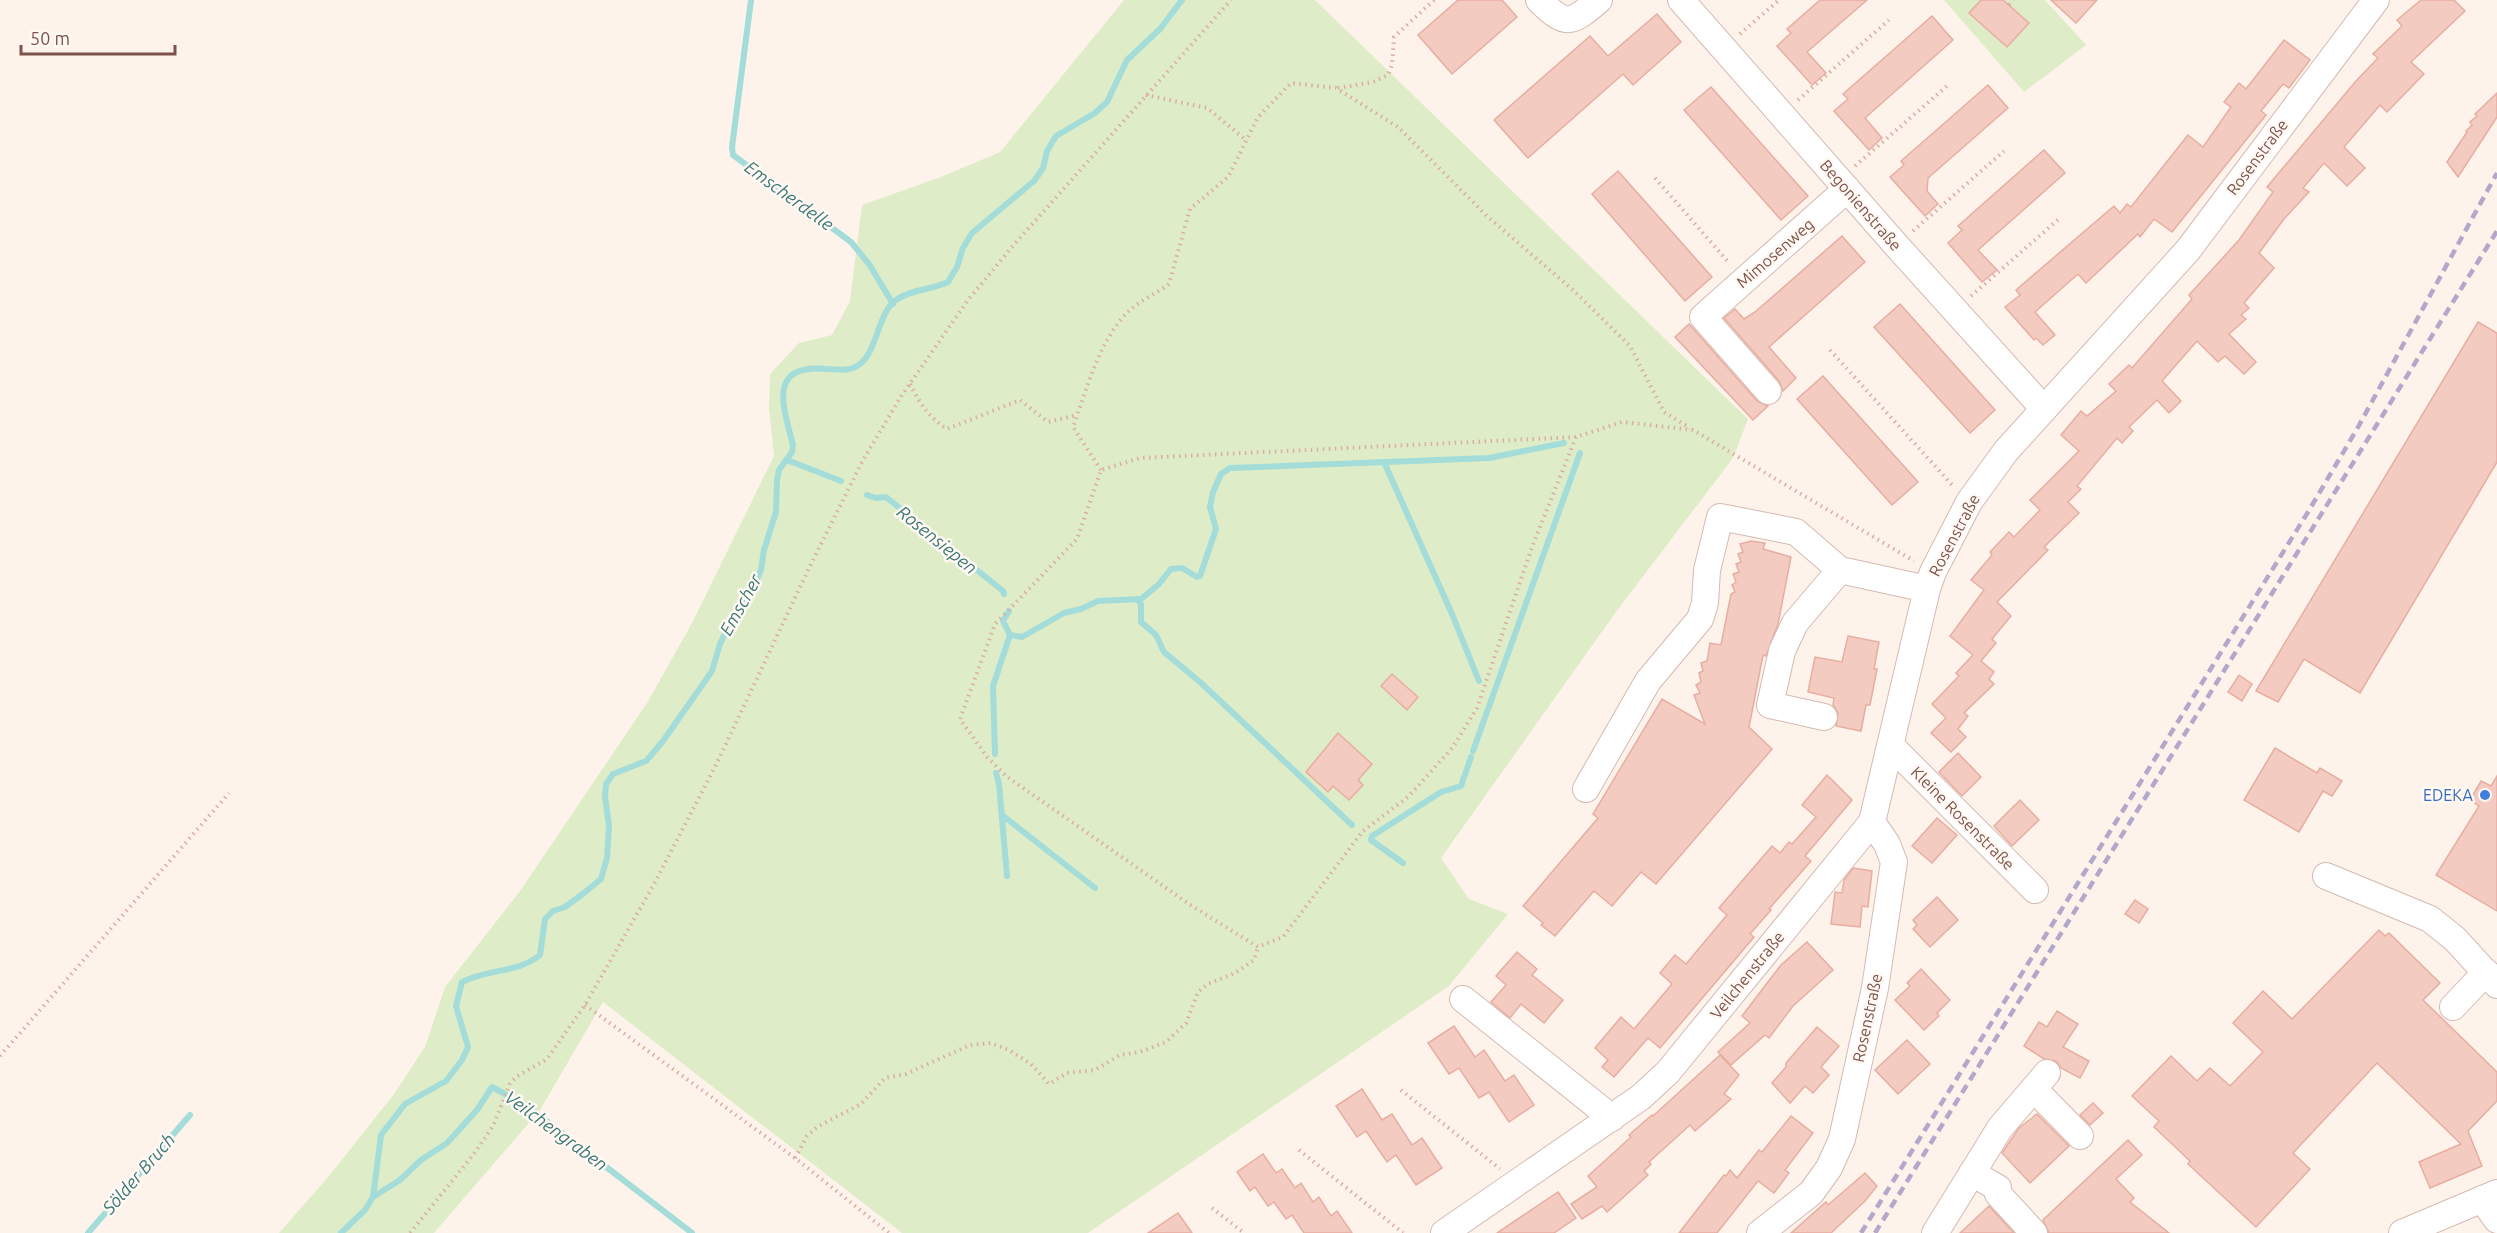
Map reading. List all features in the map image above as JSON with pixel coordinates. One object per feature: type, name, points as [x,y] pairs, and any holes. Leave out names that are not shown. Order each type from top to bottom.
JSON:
[{"type":"street","points":[[1539,0],[1554,15],[1564,21],[1577,19],[1597,1]]},
{"type":"street","name":"Begonienstraße","points":[[1681,0],[1896,245],[2044,409]]},
{"type":"street","name":"Rosenstraße","points":[[1760,1233],[1811,1193],[1830,1168],[1842,1139],[1875,988],[1894,862],[1887,844],[1872,822],[1930,580],[1969,502],[2006,451],[2188,250],[2376,0]]},
{"type":"street","name":"Mimosenweg","points":[[1768,391],[1702,317],[1843,185]]},
{"type":"street","points":[[1586,789],[1648,681],[1700,619],[1705,603],[1707,570],[1720,517],[1796,532],[1840,570],[1930,580]]},
{"type":"street","points":[[1824,717],[1770,705],[1782,651],[1795,623],[1840,570]]},
{"type":"street","name":"Kleine Rosenstraße","points":[[1891,746],[2035,890]]},
{"type":"street","name":"Veilchenstraße","points":[[1444,1233],[1612,1118],[1641,1097],[1668,1072],[1872,822]]},
{"type":"street","points":[[2326,876],[2430,919],[2455,939],[2491,978],[2452,1007]]},
{"type":"street","points":[[1463,999],[1612,1118]]},
{"type":"street","points":[[1935,1233],[2000,1128],[2040,1081],[2080,1136]]},
{"type":"street","points":[[1972,1173],[1998,1188],[1998,1194],[2034,1233]]},
{"type":"street","points":[[2402,1233],[2489,1196],[2497,1220]]},
{"type":"path","points":[[410,1233],[473,1155],[493,1126],[510,1084],[516,1077],[547,1059],[585,1005],[653,886],[716,765],[862,462],[910,384],[968,300],[1231,0]]},
{"type":"path","points":[[1101,470],[1073,427],[1093,370],[1110,337],[1130,310],[1169,284],[1190,209],[1228,177],[1258,117],[1291,83],[1336,88],[1373,82],[1388,75],[1392,65],[1394,37],[1434,0]]},
{"type":"path","points":[[1724,48],[1779,0]]},
{"type":"path","points":[[2009,5],[2013,0]]},
{"type":"path","points":[[1782,115],[1889,20]]},
{"type":"path","points":[[1843,185],[1947,86]]},
{"type":"path","points":[[1336,88],[1398,127],[1488,218],[1573,290],[1630,346],[1664,412],[1930,580]]},
{"type":"path","points":[[1146,95],[1207,108],[1246,140]]},
{"type":"path","points":[[1896,245],[2004,151]]},
{"type":"path","points":[[1655,178],[1744,280]]},
{"type":"path","points":[[1955,311],[2060,218]]},
{"type":"path","points":[[1830,350],[1969,502]]},
{"type":"path","points":[[910,384],[935,421],[947,429],[1020,400],[1048,422],[1078,415]]},
{"type":"path","points":[[1101,470],[1140,458],[1576,437],[1622,422],[1693,430]]},
{"type":"path","points":[[1257,947],[1282,937],[1362,832],[1409,796],[1453,747],[1477,708],[1532,548],[1576,437]]},
{"type":"path","points":[[1101,470],[1077,539],[995,624],[960,719],[987,756],[1006,776],[1189,904],[1257,947]]},
{"type":"path","points":[[0,1056],[229,792]]},
{"type":"path","points":[[795,1158],[807,1136],[817,1127],[861,1104],[885,1078],[906,1074],[970,1045],[991,1043],[1009,1050],[1031,1064],[1049,1084],[1067,1074],[1095,1070],[1120,1055],[1140,1052],[1167,1042],[1186,1023],[1198,992],[1208,984],[1235,973],[1254,960],[1257,947]]},
{"type":"path","points":[[585,1005],[795,1158],[890,1233]]},
{"type":"path","points":[[1401,1090],[1517,1182]]},
{"type":"path","points":[[1299,1150],[1402,1233]]},
{"type":"path","points":[[1212,1208],[1245,1233]]},
{"type":"green space","points":[[1124,0],[1315,0],[1748,419],[1733,458],[1616,612],[1441,858],[1469,899],[1508,914],[1449,986],[1088,1233],[902,1233],[603,1002],[540,1110],[434,1233],[279,1233],[329,1176],[394,1094],[425,1047],[445,987],[520,891],[647,703],[692,623],[774,456],[769,408],[770,374],[799,343],[832,335],[850,301],[862,205],[941,177],[1000,152]]},
{"type":"green space","points":[[1944,0],[2045,0],[2086,45],[2024,92]]},
{"type":"building","points":[[1458,0],[1502,0],[1517,17],[1452,74],[1418,35]]},
{"type":"building","points":[[1820,0],[1867,0],[1807,52],[1826,73],[1812,85],[1777,46],[1791,33],[1787,29]]},
{"type":"building","points":[[1981,0],[2003,0],[2029,23],[2007,47],[1969,13]]},
{"type":"building","points":[[2051,0],[2097,0],[2076,23]]},
{"type":"building","points":[[2421,0],[2454,0],[2465,11],[2411,62],[2424,74],[2387,112],[2380,105],[2344,147],[2365,168],[2347,186],[2324,163],[2303,188],[2309,192],[2284,219],[2259,253],[2274,268],[2244,303],[2249,308],[2241,315],[2246,319],[2229,334],[2256,362],[2244,374],[2225,356],[2218,362],[2197,341],[2162,381],[2181,401],[2169,413],[2157,400],[2129,427],[2133,431],[2122,443],[2117,438],[2077,486],[2081,489],[2068,502],[2079,513],[2044,547],[2048,550],[1997,602],[2011,616],[1992,639],[1996,643],[1981,661],[1994,672],[1989,679],[1994,684],[1964,713],[1968,716],[1958,729],[1966,737],[1951,752],[1931,733],[1946,718],[1932,704],[1959,676],[1956,673],[1973,655],[1950,636],[1984,590],[1971,580],[1992,555],[1990,552],[2009,532],[2014,537],[2040,510],[2030,500],[2079,451],[2061,435],[2081,411],[2087,416],[2116,391],[2109,384],[2129,365],[2132,368],[2192,299],[2189,295],[2239,240],[2273,192],[2267,187],[2378,58],[2373,54],[2402,26],[2397,20]]},
{"type":"building","points":[[1657,14],[1681,42],[1633,85],[1623,74],[1528,158],[1494,120],[1590,36],[1608,56]]},
{"type":"building","points":[[1932,16],[1953,40],[1865,118],[1882,138],[1869,150],[1834,111],[1848,99],[1843,94]]},
{"type":"building","points":[[2284,40],[2310,60],[2289,88],[2283,84],[2261,111],[2266,115],[2172,232],[2154,219],[2140,237],[2138,234],[2086,283],[2078,274],[2035,312],[2055,335],[2043,345],[2036,338],[2034,340],[2005,307],[2020,295],[2016,290],[2114,206],[2120,213],[2127,204],[2131,207],[2188,135],[2203,147],[2231,107],[2224,102],[2239,83],[2246,89]]},
{"type":"building","points":[[1988,85],[2008,108],[1928,178],[1927,191],[1938,204],[1925,216],[1890,177],[1904,165],[1901,161]]},
{"type":"building","points":[[1711,87],[1808,196],[1781,220],[1684,110]]},
{"type":"building","points":[[2497,93],[2497,117],[2458,177],[2447,162],[2472,125],[2470,122],[2477,116],[2475,114]]},
{"type":"building","points":[[2044,150],[2065,173],[1978,250],[1997,270],[1982,282],[1948,243],[1962,230],[1958,226]]},
{"type":"building","points":[[1618,171],[1712,277],[1685,301],[1592,194]]},
{"type":"building","points":[[1842,236],[1865,262],[1769,347],[1796,378],[1783,391],[1779,381],[1724,318],[1735,309],[1744,319],[1755,312]]},
{"type":"building","points":[[1900,304],[1995,410],[1970,433],[1874,327]]},
{"type":"building","points":[[2478,322],[2497,333],[2497,462],[2360,693],[2304,659],[2278,702],[2256,691]]},
{"type":"building","points":[[1689,324],[1757,401],[1768,406],[1753,420],[1675,337]]},
{"type":"building","points":[[1823,376],[1918,482],[1892,505],[1797,399]]},
{"type":"building","points":[[1751,541],[1765,543],[1763,549],[1791,557],[1778,624],[1766,656],[1763,655],[1749,727],[1772,749],[1656,884],[1641,872],[1612,906],[1594,891],[1555,936],[1523,906],[1598,818],[1593,814],[1662,699],[1705,724],[1694,695],[1700,693],[1696,685],[1701,682],[1699,673],[1703,671],[1701,663],[1707,661],[1710,643],[1721,645],[1731,594],[1735,592],[1732,585],[1736,582],[1733,574],[1739,572],[1736,564],[1741,562],[1738,554],[1743,552],[1740,544]]},
{"type":"building","points":[[1848,636],[1879,642],[1874,669],[1877,669],[1870,705],[1866,705],[1861,731],[1836,726],[1838,713],[1833,705],[1834,698],[1808,692],[1815,657],[1842,662]]},
{"type":"building","points":[[1392,674],[1418,697],[1407,710],[1381,686]]},
{"type":"building","points":[[2239,675],[2252,684],[2242,701],[2228,692]]},
{"type":"building","points":[[1338,733],[1372,764],[1358,780],[1363,785],[1349,800],[1333,786],[1328,792],[1306,772]]},
{"type":"building","points":[[2275,748],[2317,773],[2320,768],[2342,781],[2332,796],[2323,791],[2299,832],[2244,800]]},
{"type":"building","points":[[1958,753],[1981,777],[1962,796],[1939,772]]},
{"type":"building","points":[[1827,775],[1852,800],[1805,856],[1811,861],[1750,934],[1754,937],[1660,1048],[1648,1038],[1614,1077],[1602,1067],[1608,1060],[1595,1048],[1621,1017],[1634,1029],[1672,984],[1660,973],[1675,955],[1686,964],[1727,915],[1719,908],[1772,846],[1780,853],[1789,842],[1792,844],[1816,817],[1802,805]]},
{"type":"building","points":[[2497,776],[2497,911],[2436,875],[2479,806],[2470,800],[2481,781],[2491,786]]},
{"type":"building","points":[[2020,800],[2039,820],[2012,846],[1994,826]]},
{"type":"building","points":[[1937,818],[1957,835],[1932,863],[1912,846]]},
{"type":"building","points":[[1853,868],[1872,871],[1868,907],[1862,906],[1860,927],[1831,924],[1835,892],[1842,893],[1844,880]]},
{"type":"building","points":[[1937,897],[1958,920],[1930,947],[1913,929],[1917,925],[1913,920]]},
{"type":"building","points":[[2135,900],[2148,909],[2139,923],[2125,914]]},
{"type":"building","points":[[2379,930],[2385,936],[2389,933],[2440,983],[2423,1000],[2497,1072],[2497,1101],[2468,1131],[2482,1166],[2430,1188],[2419,1162],[2461,1144],[2377,1063],[2293,1153],[2310,1169],[2256,1227],[2188,1164],[2190,1161],[2154,1127],[2159,1121],[2132,1096],[2171,1056],[2197,1081],[2210,1068],[2230,1086],[2263,1052],[2233,1023],[2263,991],[2292,1019]]},
{"type":"building","points":[[1807,942],[1833,970],[1793,1006],[1769,1038],[1765,1035],[1731,1065],[1718,1052],[1750,1023],[1742,1016],[1781,965]]},
{"type":"building","points":[[1517,952],[1537,969],[1532,975],[1563,1000],[1544,1023],[1521,1004],[1510,1018],[1491,1002],[1506,985],[1496,976]]},
{"type":"building","points":[[1921,969],[1950,1000],[1937,1013],[1939,1016],[1924,1030],[1895,1000],[1910,986],[1907,983]]},
{"type":"building","points":[[2057,1011],[2078,1024],[2063,1047],[2089,1061],[2080,1078],[2061,1068],[2056,1061],[2044,1059],[2024,1046],[2039,1022],[2047,1027]]},
{"type":"building","points":[[1454,1026],[1475,1057],[1484,1050],[1505,1081],[1514,1075],[1534,1105],[1509,1122],[1489,1092],[1479,1098],[1459,1068],[1449,1074],[1428,1043]]},
{"type":"building","points":[[1817,1027],[1839,1046],[1821,1067],[1829,1075],[1813,1093],[1805,1086],[1790,1103],[1772,1083]]},
{"type":"building","points":[[1907,1040],[1930,1064],[1898,1094],[1875,1070]]},
{"type":"building","points":[[1720,1055],[1739,1075],[1724,1094],[1731,1099],[1695,1131],[1690,1125],[1649,1162],[1651,1164],[1644,1171],[1648,1175],[1607,1212],[1602,1206],[1582,1219],[1571,1204],[1597,1187],[1588,1176],[1631,1137],[1629,1135]]},
{"type":"building","points":[[1362,1089],[1382,1120],[1392,1114],[1412,1145],[1422,1138],[1442,1168],[1416,1185],[1396,1155],[1387,1162],[1366,1131],[1357,1137],[1336,1106]]},
{"type":"building","points":[[2093,1103],[2103,1113],[2090,1125],[2080,1115]]},
{"type":"building","points":[[2037,1114],[2069,1146],[2030,1183],[2002,1153],[2019,1128]]},
{"type":"building","points":[[1791,1116],[1813,1133],[1785,1170],[1789,1173],[1774,1193],[1758,1181],[1717,1233],[1679,1233],[1724,1175],[1726,1176],[1730,1170],[1737,1178],[1759,1150],[1762,1152]]},
{"type":"building","points":[[2128,1140],[2142,1155],[2116,1179],[2134,1198],[2130,1202],[2169,1233],[2049,1233],[2043,1220]]},
{"type":"building","points":[[1263,1154],[1276,1173],[1282,1169],[1295,1188],[1301,1183],[1313,1202],[1319,1197],[1331,1216],[1337,1211],[1352,1233],[1304,1233],[1292,1215],[1286,1219],[1274,1202],[1268,1206],[1255,1187],[1250,1191],[1237,1172]]},
{"type":"building","points":[[1865,1173],[1877,1186],[1865,1201],[1831,1233],[1791,1233],[1826,1202],[1828,1205]]},
{"type":"building","points":[[1558,1192],[1576,1218],[1554,1233],[1497,1233]]},
{"type":"building","points":[[1989,1206],[2014,1233],[1960,1233],[1974,1220]]},
{"type":"building","points":[[1178,1213],[1192,1233],[1148,1233]]},
{"type":"waterway","name":"Emscherdelle","points":[[751,0],[732,147],[733,155],[851,242],[869,264],[893,304]]},
{"type":"waterway","name":"Emscher","points":[[341,1233],[365,1210],[373,1197],[381,1135],[405,1104],[446,1081],[462,1060],[468,1047],[456,1006],[462,982],[522,965],[540,955],[545,919],[553,911],[565,907],[601,879],[607,858],[609,826],[605,796],[606,784],[613,774],[646,761],[663,741],[712,671],[720,644],[730,623],[752,590],[761,570],[764,550],[776,512],[779,470],[792,452],[793,445],[783,402],[787,381],[795,373],[807,369],[846,370],[854,368],[864,360],[869,352],[885,314],[896,300],[902,296],[948,282],[972,233],[1034,181],[1043,168],[1047,151],[1056,136],[1095,113],[1107,102],[1127,60],[1160,29],[1182,0]]},
{"type":"waterway","points":[[1009,611],[1003,621],[1010,635],[1022,637],[1064,613],[1081,609],[1098,601],[1141,599],[1159,584],[1171,569],[1182,568],[1197,577],[1200,576],[1216,529],[1210,507],[1213,492],[1221,474],[1230,468],[1489,458],[1564,443]]},
{"type":"waterway","points":[[1473,751],[1580,453]]},
{"type":"waterway","name":"Rosensiepen","points":[[787,460],[841,481]]},
{"type":"waterway","points":[[1384,462],[1452,614],[1479,681]]},
{"type":"waterway","name":"Rosensiepen","points":[[867,495],[876,498],[886,497],[1004,594]]},
{"type":"waterway","points":[[1137,599],[1141,604],[1141,622],[1156,635],[1164,652],[1200,682],[1352,825]]},
{"type":"waterway","points":[[995,754],[993,686],[1010,635]]},
{"type":"waterway","points":[[1403,863],[1371,840],[1372,836],[1441,792],[1461,786],[1471,757]]},
{"type":"waterway","points":[[996,773],[999,784],[1007,876]]},
{"type":"waterway","points":[[1002,815],[1095,888]]},
{"type":"waterway","name":"Veilchengraben","points":[[373,1197],[400,1180],[421,1160],[447,1143],[477,1110],[492,1087],[527,1106],[692,1233]]},
{"type":"waterway","name":"Sölder Bruch","points":[[88,1233],[190,1115]]},
{"type":"railway","points":[[1861,1233],[2308,512],[2357,429],[2497,173]]},
{"type":"railway","points":[[1875,1233],[2497,231]]},
{"type":"place","name":"EDEKA","points":[[2485,795]]}]
